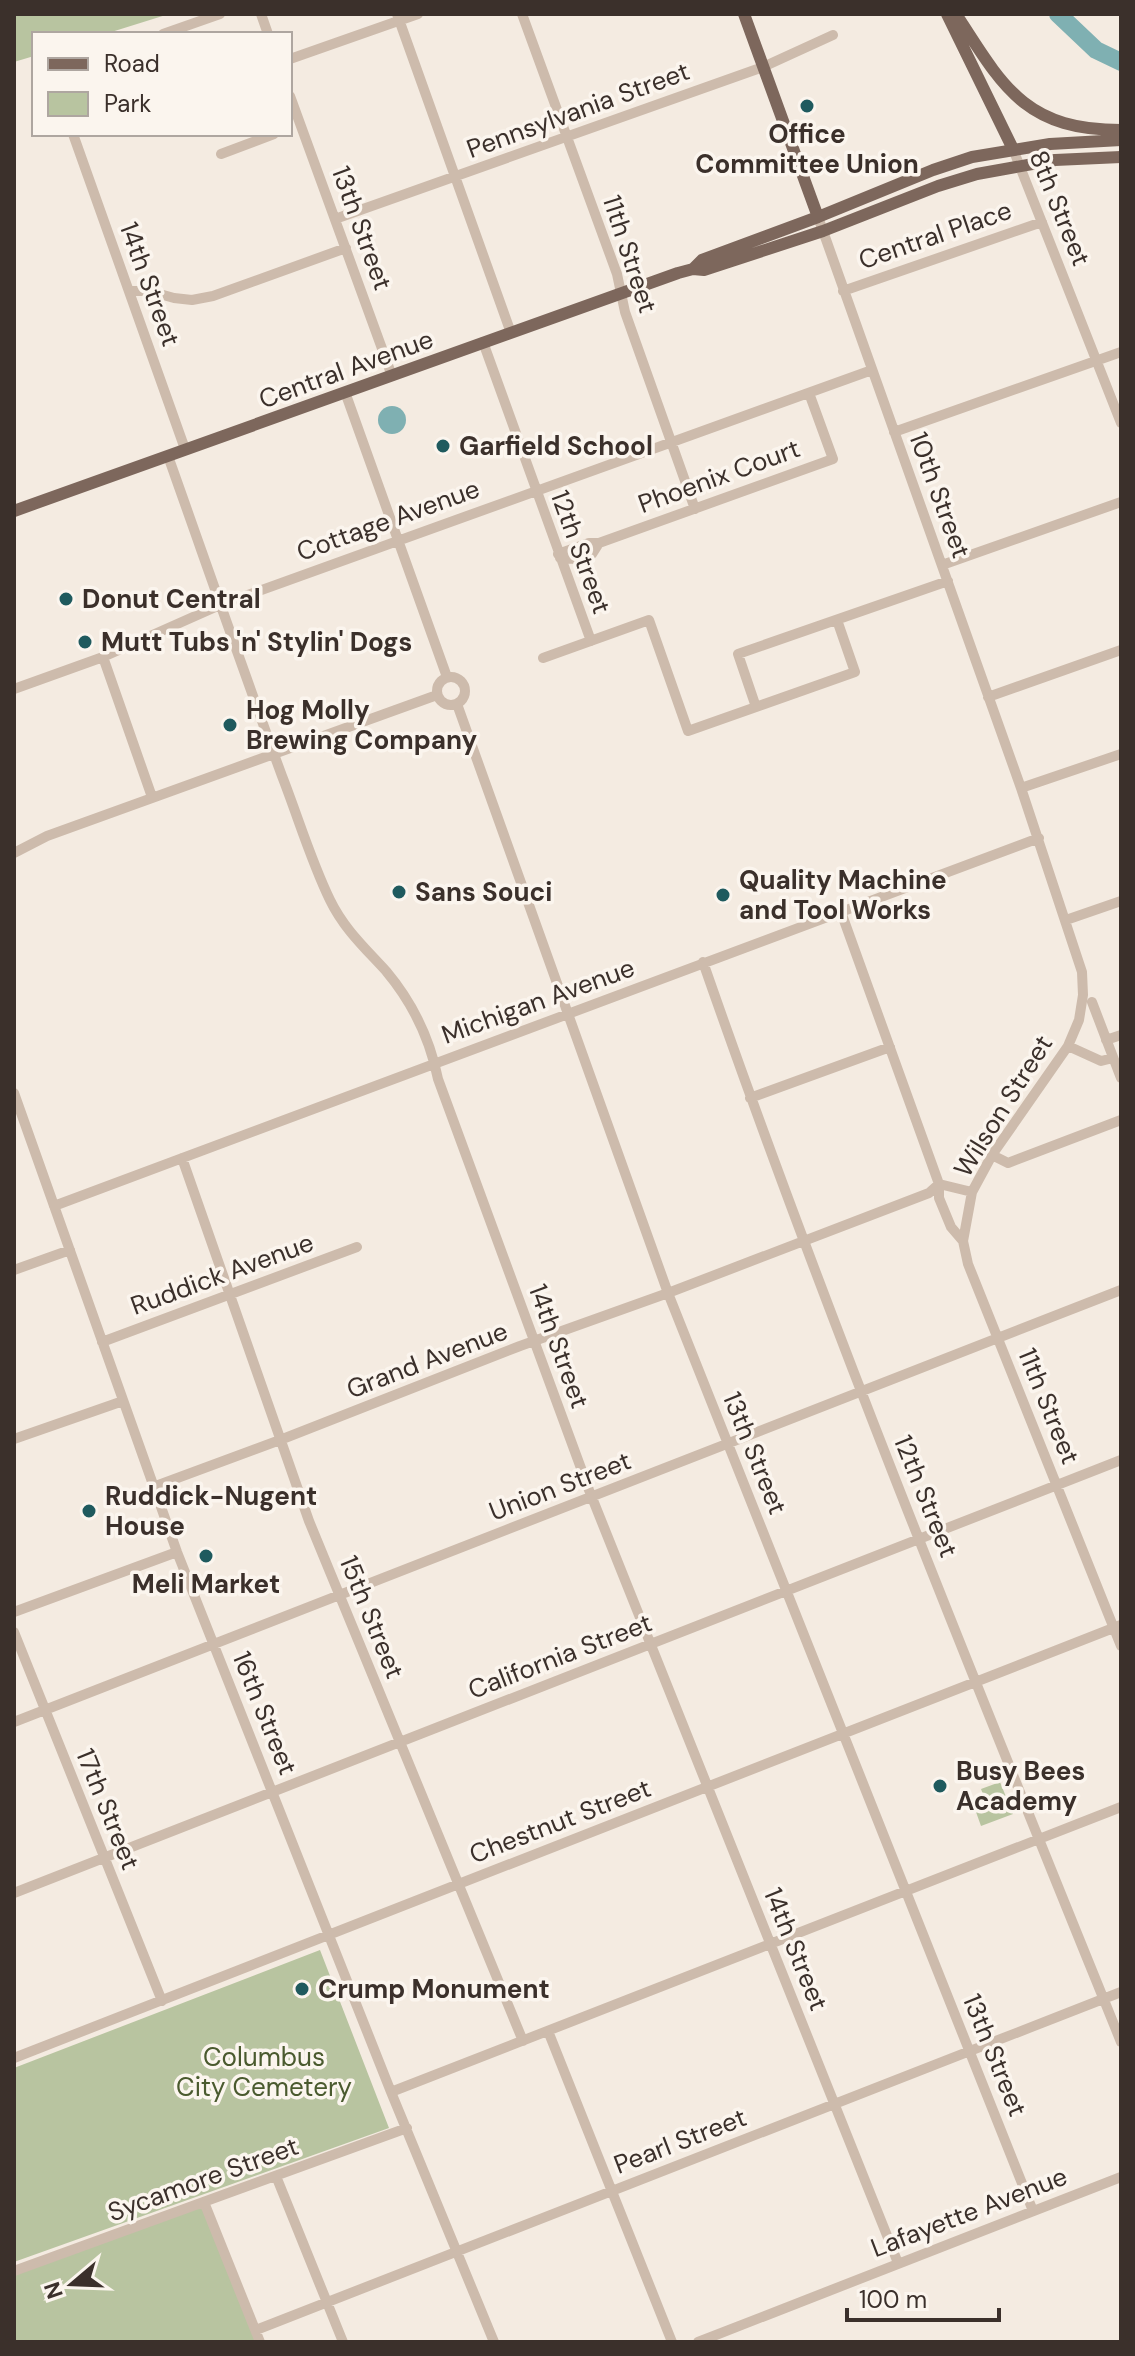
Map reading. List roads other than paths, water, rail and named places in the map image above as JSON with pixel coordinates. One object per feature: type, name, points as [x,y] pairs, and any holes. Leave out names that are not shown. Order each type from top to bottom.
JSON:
[{"type":"main road","name":"10th Street","points":[[744,14],[818,217]]},
{"type":"main road","name":"8th Street","points":[[947,14],[1013,149]]},
{"type":"main road","points":[[956,14],[981,56],[1022,102],[1047,117],[1073,127],[1121,130]]},
{"type":"main road","name":"Central Avenue","points":[[693,269],[702,260],[972,157],[1050,144],[1121,140]]},
{"type":"main road","name":"Central Avenue","points":[[14,511],[621,293],[823,231],[938,186],[977,174],[1055,160],[1121,157]]},
{"type":"street","points":[[169,32],[220,14]]},
{"type":"street","points":[[292,58],[399,17],[418,14]]},
{"type":"street","name":"11th Street","points":[[522,14],[617,274],[625,312],[695,509]]},
{"type":"street","points":[[399,17],[511,333]]},
{"type":"street","name":"Pennsylvania Street","points":[[335,219],[763,67],[833,35]]},
{"type":"street","name":"13th Street","points":[[295,126],[335,219],[392,376]]},
{"type":"street","name":"14th Street","points":[[74,136],[185,449]]},
{"type":"street","points":[[221,154],[269,136]]},
{"type":"street","name":"8th Street","points":[[1013,149],[1121,423]]},
{"type":"street","name":"10th Street","points":[[818,217],[1039,838],[1082,972],[1087,998],[1121,1078]]},
{"type":"street","name":"Central Place","points":[[843,291],[1042,222]]},
{"type":"street","points":[[129,291],[149,291],[192,300],[346,248]]},
{"type":"street","name":"12th Street","points":[[483,342],[591,641]]},
{"type":"street","points":[[894,432],[1121,352]]},
{"type":"street","name":"Cottage Avenue","points":[[14,689],[103,657],[220,605],[872,370]]},
{"type":"street","points":[[345,392],[447,677]]},
{"type":"street","name":"Phoenix Court","points":[[559,556],[576,559],[592,554],[599,543],[833,459],[809,393]]},
{"type":"street","name":"14th Street","points":[[168,456],[329,898],[341,921],[402,993],[417,1016],[592,1497],[898,2263]]},
{"type":"street","points":[[942,565],[1121,502]]},
{"type":"street","points":[[756,707],[738,654],[948,581]]},
{"type":"street","points":[[543,658],[649,620],[688,731],[855,672],[837,620]]},
{"type":"street","points":[[988,697],[1121,650]]},
{"type":"street","points":[[103,657],[152,797]]},
{"type":"street","points":[[447,677],[458,678],[464,685],[466,694],[457,704],[448,705],[437,695],[438,685],[447,677]]},
{"type":"street","points":[[14,853],[47,836],[437,695]]},
{"type":"street","name":"13th Street","points":[[457,704],[668,1293],[1033,2211]]},
{"type":"street","points":[[1021,788],[1121,754]]},
{"type":"street","name":"Michigan Avenue","points":[[54,1206],[1039,838]]},
{"type":"street","points":[[1066,920],[1121,901]]},
{"type":"street","name":"11th Street","points":[[841,912],[939,1184],[939,1198],[951,1227],[963,1241],[968,1264],[1118,1627],[1121,1646]]},
{"type":"street","name":"12th Street","points":[[703,962],[750,1098],[861,1392],[1121,2042]]},
{"type":"street","name":"Wilson Street","points":[[963,1241],[972,1192],[992,1155],[1068,1046],[1087,998]]},
{"type":"street","points":[[1106,1040],[1121,1035]]},
{"type":"street","points":[[1068,1046],[1101,1061],[1113,1058]]},
{"type":"street","points":[[750,1098],[890,1047]]},
{"type":"street","name":"16th Street","points":[[15,1098],[177,1552],[391,2092],[494,2342]]},
{"type":"street","points":[[992,1155],[1008,1163],[1121,1120]]},
{"type":"street","name":"15th Street","points":[[182,1158],[280,1440],[339,1596],[523,2041]]},
{"type":"street","points":[[939,1184],[972,1192]]},
{"type":"street","name":"Grand Avenue","points":[[153,1487],[929,1193],[939,1184]]},
{"type":"street","name":"Ruddick Avenue","points":[[102,1342],[357,1247]]},
{"type":"street","points":[[14,1270],[70,1250]]},
{"type":"street","name":"Union Street","points":[[14,1722],[1121,1290]]},
{"type":"street","points":[[14,1439],[123,1401]]},
{"type":"street","name":"California Street","points":[[14,1893],[1121,1460]]},
{"type":"street","points":[[14,1612],[177,1552]]},
{"type":"street","name":"Chestnut Street","points":[[14,2058],[1118,1627]]},
{"type":"street","name":"17th Street","points":[[14,1632],[162,2001]]},
{"type":"street","points":[[391,2092],[1121,1807]]},
{"type":"street","name":"Pearl Street","points":[[256,2330],[1121,1992]]},
{"type":"street","points":[[548,2031],[672,2342]]},
{"type":"street","name":"Sycamore Street","points":[[14,2271],[407,2128]]},
{"type":"street","points":[[276,2176],[343,2342]]},
{"type":"street","name":"Lafayette Avenue","points":[[698,2342],[1121,2177]]},
{"type":"street","points":[[204,2202],[260,2342]]},
{"type":"water","points":[[392,406],[402,410],[406,420],[402,430],[392,434],[382,430],[378,420],[382,410]]},
{"type":"waterway","points":[[1058,14],[1096,50],[1121,62]]},
{"type":"place","name":"Office Committee Union","points":[[807,106]]},
{"type":"place","name":"Garfield School","points":[[443,446]]},
{"type":"place","name":"Donut Central","points":[[66,599]]},
{"type":"place","name":"Mutt Tubs 'n' Stylin' Dogs","points":[[85,642]]},
{"type":"place","name":"Hog Molly Brewing Company","points":[[230,725]]},
{"type":"place","name":"Sans Souci","points":[[399,892]]},
{"type":"place","name":"Quality Machine and Tool Works","points":[[723,895]]},
{"type":"place","name":"Ruddick-Nugent House","points":[[89,1511]]},
{"type":"place","name":"Meli Market","points":[[206,1556]]},
{"type":"place","name":"Busy Bees Academy","points":[[940,1786]]},
{"type":"place","name":"Crump Monument","points":[[302,1989]]},
{"type":"park label","name":"Columbus City Cemetery","points":[[264,2072]]}]
